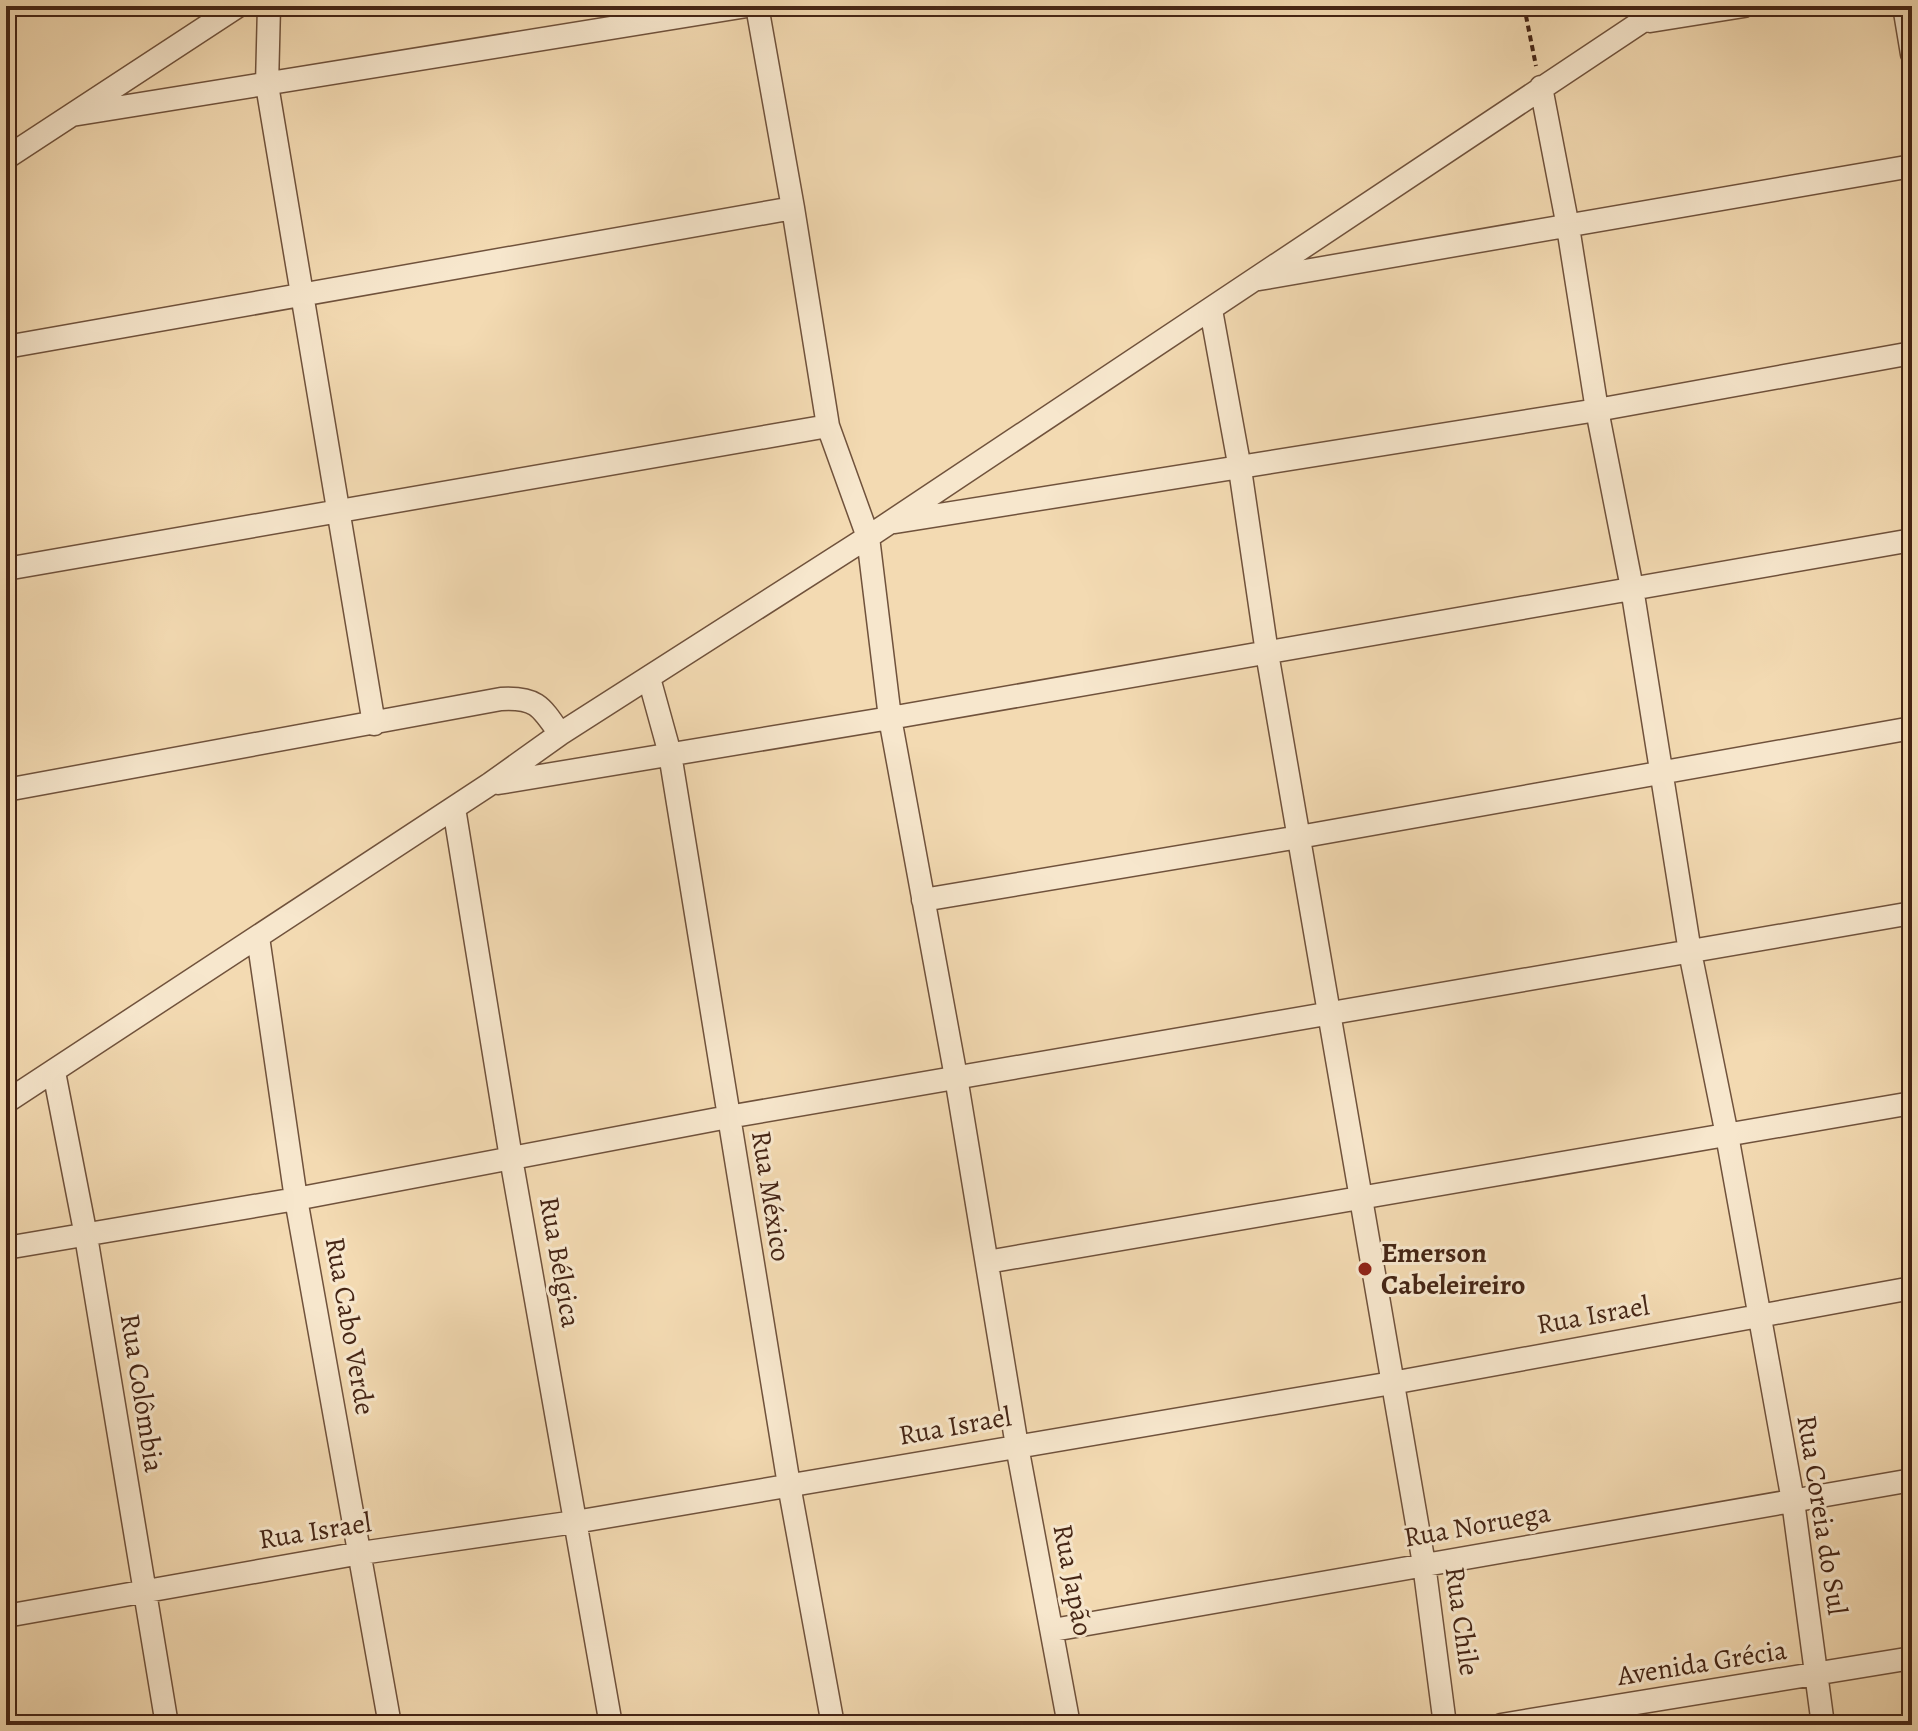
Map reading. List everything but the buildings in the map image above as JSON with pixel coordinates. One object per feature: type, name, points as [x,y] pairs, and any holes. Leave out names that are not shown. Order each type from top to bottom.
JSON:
[{"type":"street","points":[[6,158],[238,6]]},
{"type":"street","points":[[269,6],[267,85],[374,724]]},
{"type":"street","points":[[72,115],[747,6]]},
{"type":"street","name":"Rua Japão","points":[[757,6],[828,426],[868,537],[890,718],[1069,1725]]},
{"type":"street","points":[[6,1102],[454,808],[560,734],[888,524],[1665,6]]},
{"type":"street","points":[[1641,22],[1744,6]]},
{"type":"street","points":[[1904,6],[1912,54]]},
{"type":"street","name":"Rua Coreia do Sul","points":[[1541,87],[1568,227],[1597,410],[1632,588],[1690,952],[1727,1135],[1793,1501],[1823,1725]]},
{"type":"street","points":[[1251,280],[1912,166]]},
{"type":"street","points":[[6,347],[793,208]]},
{"type":"street","name":"Rua Chile","points":[[1211,310],[1424,1564],[1445,1725]]},
{"type":"street","points":[[888,524],[1597,410],[1912,353]]},
{"type":"street","points":[[6,569],[828,426]]},
{"type":"street","points":[[490,784],[890,718],[1912,540]]},
{"type":"street","name":"Rua México","points":[[649,678],[670,754],[789,1485],[833,1725]]},
{"type":"street","points":[[6,790],[501,699],[521,698],[536,704],[560,734]]},
{"type":"street","points":[[923,900],[1912,728]]},
{"type":"street","name":"Rua Bélgica","points":[[454,808],[511,1158],[611,1725]]},
{"type":"street","points":[[6,1248],[296,1199],[728,1117],[1912,913]]},
{"type":"street","name":"Rua Cabo Verde","points":[[258,937],[296,1199],[390,1725]]},
{"type":"street","name":"Rua Colômbia","points":[[54,1072],[86,1236],[167,1725]]},
{"type":"street","points":[[987,1262],[1912,1103]]},
{"type":"street","name":"Rua Israel","points":[[6,1616],[361,1553],[575,1522],[1392,1383],[1912,1288]]},
{"type":"street","name":"Rua Noruega","points":[[1053,1630],[1912,1480]]},
{"type":"street","name":"Avenida Grécia","points":[[1501,1725],[1912,1658]]},
{"type":"path","points":[[1524,6],[1541,87]]},
{"type":"place","name":"Emerson Cabeleireiro","points":[[1365,1269]]}]
